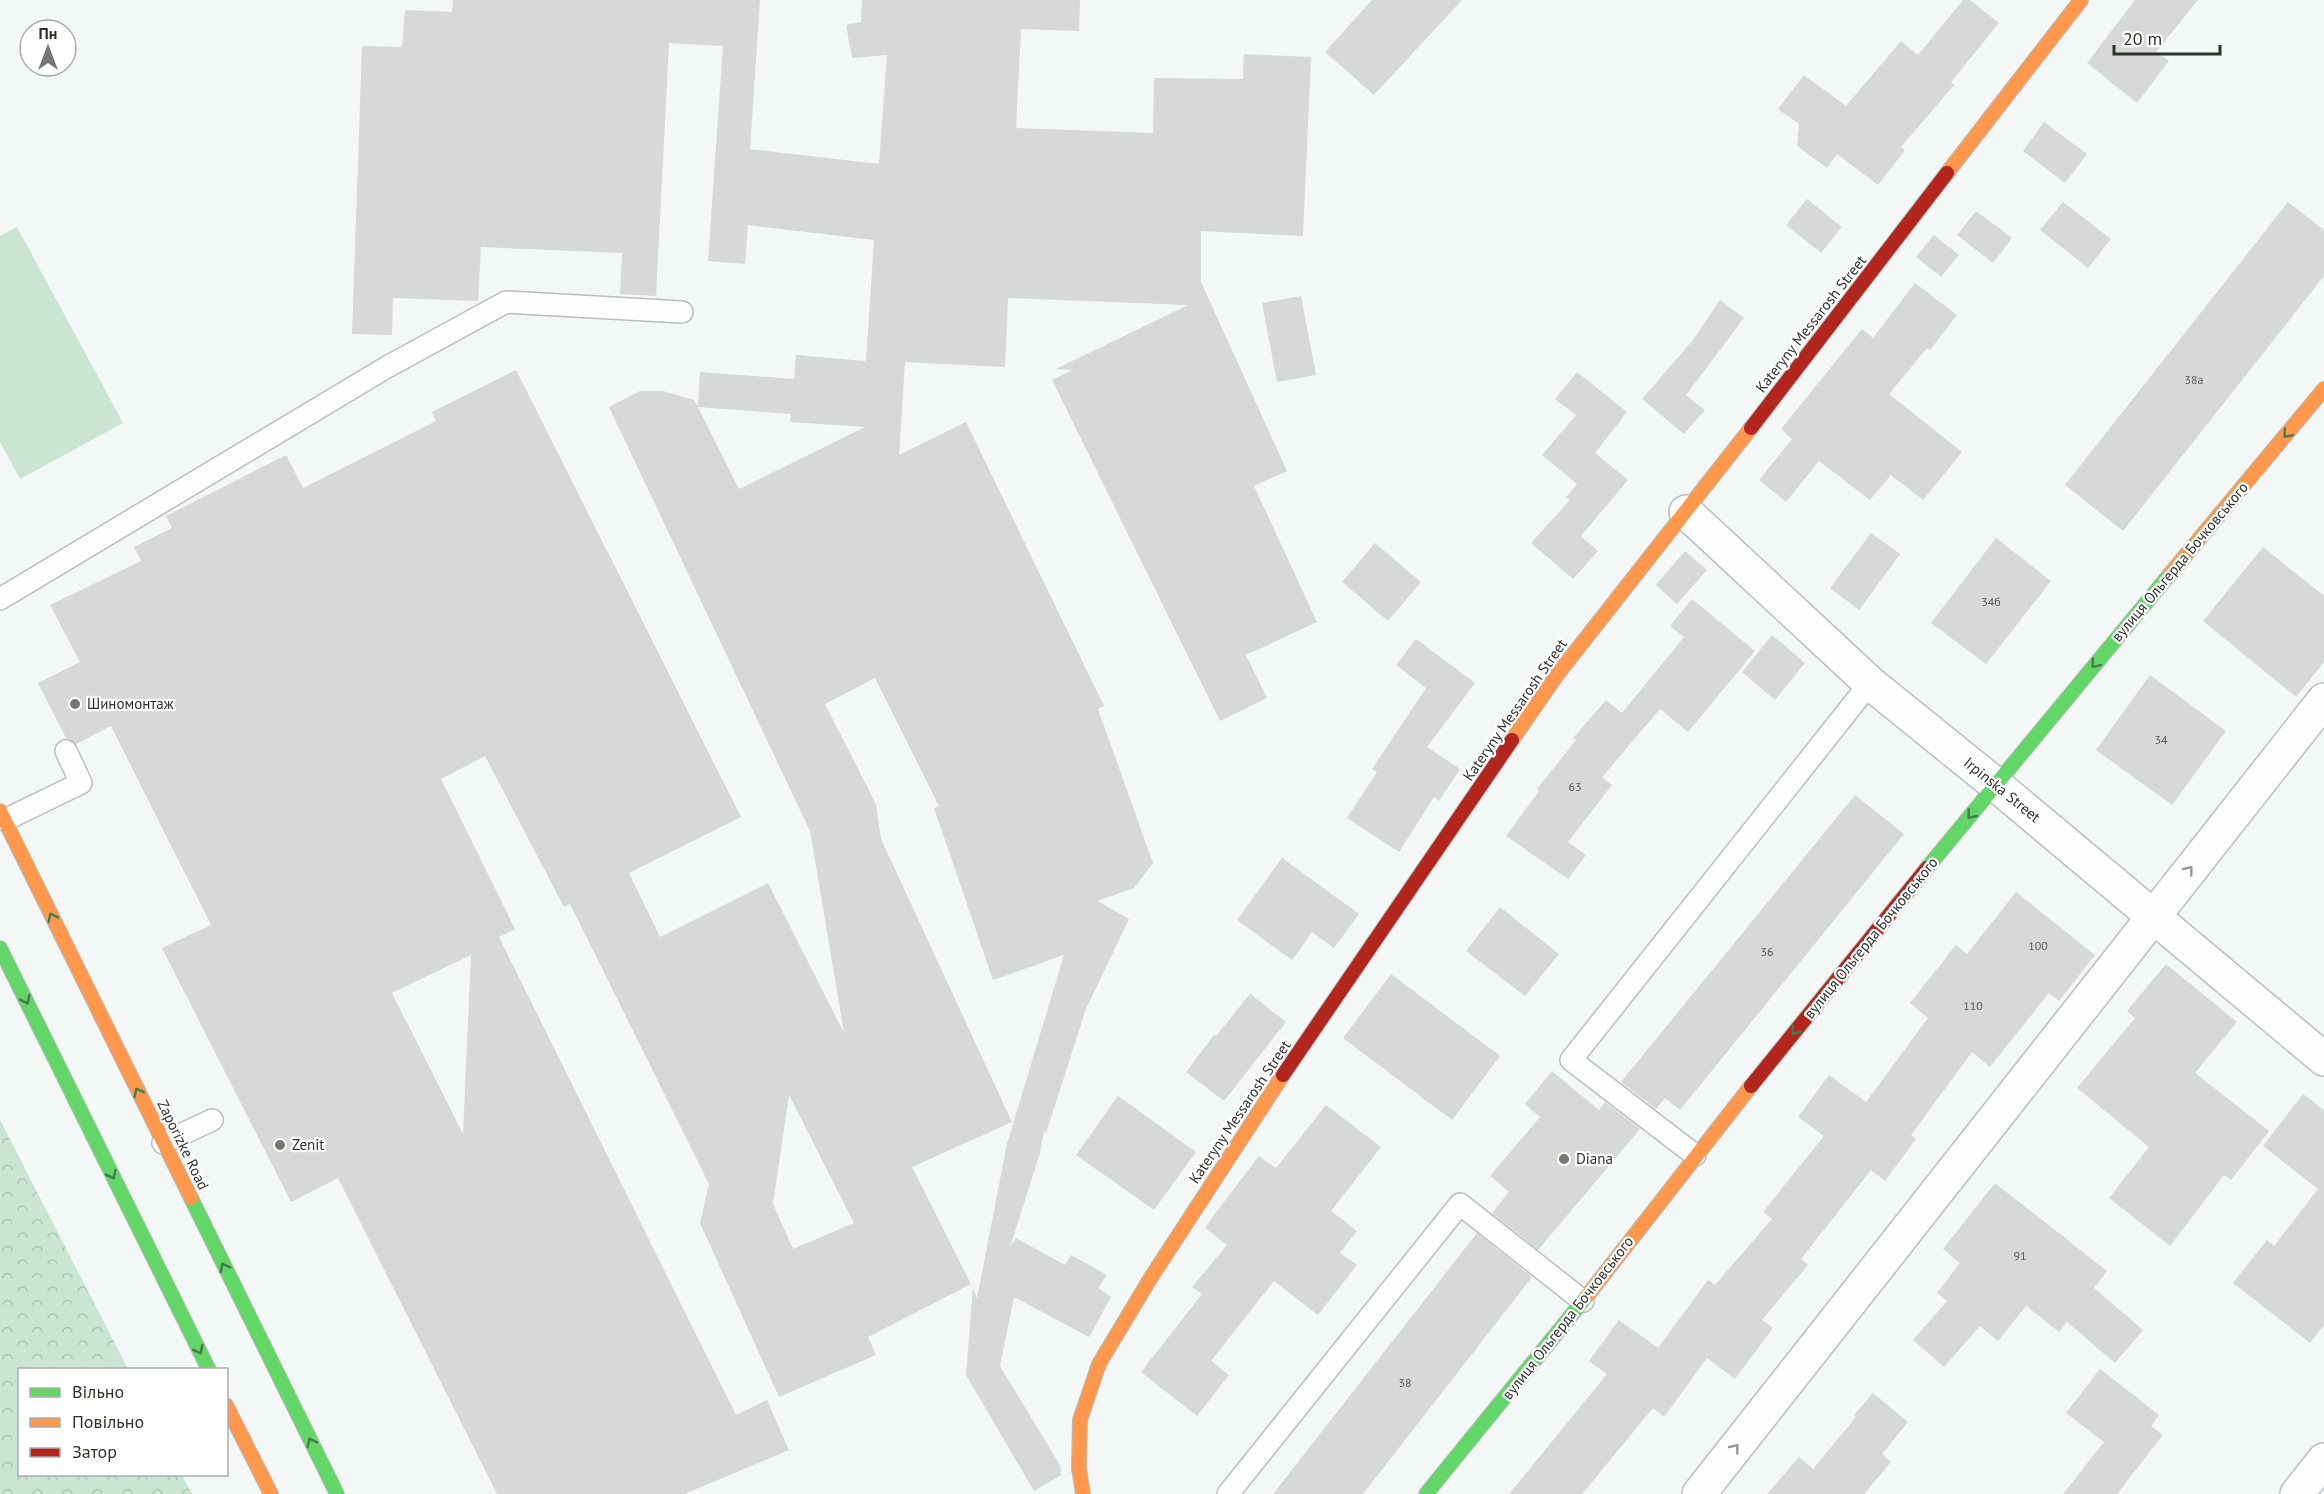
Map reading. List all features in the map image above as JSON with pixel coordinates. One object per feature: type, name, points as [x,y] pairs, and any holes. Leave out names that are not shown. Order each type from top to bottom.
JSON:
[{"type":"street","name":"Kateryny Messarosh Street","points":[[1083,1494],[1079,1468],[1080,1420],[1099,1364],[1150,1278],[1260,1110],[1557,675],[1686,512],[2081,0]]},
{"type":"street","name":"вулиця Ольгерда Бочковського","points":[[1426,1494],[1583,1301],[1695,1155],[1995,784],[2324,389]]},
{"type":"street","name":"Irpinska Street","points":[[1686,512],[1870,682],[2324,1059]]},
{"type":"street","points":[[1699,1494],[2324,700]]},
{"type":"street","name":"Zaporizke Road","points":[[2,815],[337,1494]]},
{"type":"street","points":[[0,948],[208,1368]]},
{"type":"street","points":[[228,1409],[271,1494]]},
{"type":"street","points":[[2297,1494],[2324,1460]]},
{"type":"lane","points":[[0,598],[387,367],[506,302],[682,312]]},
{"type":"lane","points":[[1695,1155],[1571,1060],[1870,682]]},
{"type":"lane","points":[[2,815],[81,783],[66,751]]},
{"type":"lane","points":[[163,1143],[212,1120]]},
{"type":"lane","points":[[1227,1494],[1460,1204],[1583,1301]]},
{"type":"green space","points":[[17,227],[123,423],[20,479],[0,442],[0,236]]},
{"type":"green space","points":[[0,1120],[127,1368],[18,1368],[18,1476],[183,1476],[192,1494],[0,1494]]},
{"type":"building","points":[[453,0],[760,0],[750,149],[879,164],[887,55],[852,58],[846,25],[861,22],[862,0],[1080,0],[1079,31],[1021,29],[1016,128],[1153,133],[1154,78],[1243,79],[1244,54],[1311,57],[1303,236],[1201,231],[1201,282],[1287,471],[1254,486],[1317,622],[1246,655],[1267,698],[1220,721],[1052,380],[1073,370],[1056,369],[1188,305],[1008,298],[1005,367],[905,362],[899,455],[966,422],[1104,706],[1098,709],[1153,863],[1134,888],[1097,901],[1129,919],[1086,1009],[1046,1133],[1044,1131],[1040,1153],[1010,1247],[1016,1238],[1065,1265],[1071,1255],[1107,1275],[1098,1288],[1111,1297],[1089,1337],[1014,1297],[1000,1366],[1060,1465],[1061,1475],[1034,1491],[966,1375],[973,1288],[977,1298],[1007,1144],[1064,955],[993,980],[934,808],[939,806],[875,678],[825,704],[876,804],[881,839],[1012,1122],[912,1167],[971,1284],[868,1337],[876,1355],[779,1397],[700,1223],[709,1184],[570,904],[564,907],[485,756],[441,779],[515,929],[499,937],[736,1415],[767,1400],[789,1450],[685,1494],[497,1494],[338,1178],[291,1202],[162,948],[211,925],[111,726],[76,744],[66,738],[38,683],[80,662],[50,605],[141,561],[134,547],[172,528],[166,516],[286,455],[303,488],[436,421],[432,412],[516,370],[741,817],[629,873],[660,937],[768,883],[844,1033],[810,831],[609,407],[640,391],[663,391],[694,400],[698,407],[700,372],[794,379],[796,355],[866,361],[874,240],[748,225],[745,264],[708,261],[723,46],[669,43],[656,296],[620,294],[622,253],[481,247],[478,301],[393,298],[392,335],[352,334],[362,46],[402,47],[405,10],[452,12]],"holes":[[[698,407],[791,414],[790,422],[865,427],[739,489]],[[471,955],[463,1134],[392,993]],[[789,1095],[854,1223],[793,1249],[773,1204]]]},
{"type":"building","points":[[1372,0],[1462,0],[1374,95],[1325,52]]},
{"type":"building","points":[[1963,0],[1970,0],[1999,23],[1951,82],[1954,85],[1901,147],[1905,150],[1878,185],[1837,154],[1827,168],[1797,146],[1799,124],[1778,109],[1804,75],[1846,106],[1901,41],[1918,55]]},
{"type":"building","points":[[2135,0],[2198,0],[2156,52],[2169,61],[2137,103],[2087,63]]},
{"type":"building","points":[[2044,122],[2087,154],[2065,183],[2023,151]]},
{"type":"building","points":[[1807,199],[1842,227],[1821,253],[1786,225]]},
{"type":"building","points":[[2063,202],[2111,239],[2088,268],[2040,230]]},
{"type":"building","points":[[2288,202],[2324,230],[2324,276],[2123,531],[2065,485]]},
{"type":"building","points":[[1976,211],[2012,238],[1993,263],[1957,235]]},
{"type":"building","points":[[1934,235],[1959,255],[1941,277],[1916,257]]},
{"type":"building","points":[[1915,283],[1957,315],[1930,350],[1927,348],[1889,394],[1962,452],[1923,500],[1891,475],[1870,500],[1819,461],[1786,502],[1759,480],[1792,439],[1781,429],[1862,329],[1873,338]]},
{"type":"building","points":[[1301,296],[1316,375],[1277,382],[1262,303]]},
{"type":"building","points":[[1720,300],[1744,318],[1686,395],[1705,410],[1684,434],[1642,399],[1693,340]]},
{"type":"building","points":[[1577,372],[1627,412],[1595,453],[1628,480],[1581,536],[1598,551],[1573,579],[1531,543],[1570,500],[1566,497],[1577,484],[1542,455],[1576,415],[1555,399]]},
{"type":"building","points":[[1871,533],[1900,554],[1859,610],[1830,588]]},
{"type":"building","points":[[1996,538],[2051,581],[1986,664],[1931,623]]},
{"type":"building","points":[[1375,543],[1421,582],[1388,621],[1342,582]]},
{"type":"building","points":[[2263,547],[2324,596],[2324,662],[2296,697],[2203,621]]},
{"type":"building","points":[[1685,551],[1707,570],[1677,604],[1656,585]]},
{"type":"building","points":[[1692,599],[1755,651],[1688,732],[1660,709],[1602,777],[1612,785],[1568,842],[1586,855],[1568,879],[1506,836],[1539,791],[1537,789],[1576,740],[1573,738],[1606,700],[1622,713],[1684,637],[1670,626]]},
{"type":"building","points":[[1772,635],[1805,663],[1775,700],[1742,672]]},
{"type":"building","points":[[1416,639],[1475,683],[1427,747],[1460,769],[1439,801],[1434,797],[1399,852],[1347,818],[1377,772],[1372,769],[1426,688],[1396,665]]},
{"type":"building","points":[[2150,675],[2226,731],[2172,805],[2096,750]]},
{"type":"building","points":[[1855,795],[1904,834],[1680,1110],[1665,1098],[1656,1109],[1621,1082]]},
{"type":"building","points":[[1282,858],[1359,914],[1334,948],[1312,932],[1292,960],[1237,920]]},
{"type":"building","points":[[2016,892],[2095,955],[2059,1001],[2049,993],[1990,1067],[1972,1052],[1911,1135],[1916,1139],[1885,1181],[1871,1170],[1801,1259],[1808,1265],[1762,1320],[1773,1328],[1735,1379],[1707,1358],[1664,1417],[1653,1408],[1582,1494],[1509,1494],[1607,1374],[1589,1361],[1619,1320],[1658,1348],[1708,1280],[1715,1285],[1772,1219],[1763,1212],[1824,1136],[1798,1117],[1829,1075],[1866,1102],[1928,1018],[1910,1003],[1956,945],[1967,954]]},
{"type":"building","points":[[1500,907],[1559,954],[1525,996],[1466,951]]},
{"type":"building","points":[[2166,964],[2237,1022],[2195,1073],[2269,1131],[2231,1180],[2224,1175],[2170,1246],[2109,1198],[2149,1147],[2077,1088],[2135,1018],[2127,1011]]},
{"type":"building","points":[[1391,974],[1500,1056],[1452,1120],[1343,1038]]},
{"type":"building","points":[[1250,994],[1286,1022],[1224,1101],[1186,1072],[1214,1035],[1216,1036]]},
{"type":"building","points":[[1552,1071],[1599,1110],[1605,1102],[1640,1129],[1538,1250],[1492,1213],[1509,1192],[1490,1176],[1540,1117],[1525,1104]]},
{"type":"building","points":[[2303,1094],[2324,1110],[2324,1325],[2310,1343],[2233,1283],[2267,1240],[2274,1246],[2318,1189],[2263,1146]]},
{"type":"building","points":[[1118,1096],[1196,1152],[1154,1210],[1076,1155]]},
{"type":"building","points":[[1326,1105],[1381,1147],[1331,1211],[1357,1231],[1340,1253],[1357,1265],[1318,1315],[1274,1281],[1211,1361],[1229,1375],[1197,1416],[1141,1372],[1202,1294],[1192,1287],[1227,1245],[1205,1228],[1259,1156],[1276,1168]]},
{"type":"building","points":[[1995,1183],[2107,1271],[2094,1288],[2143,1330],[2115,1363],[2067,1322],[2059,1332],[2026,1306],[1998,1341],[1980,1326],[1944,1367],[1913,1340],[1947,1301],[1937,1293],[1960,1263],[1943,1249]]},
{"type":"building","points":[[1477,1233],[1532,1277],[1363,1494],[1273,1494]]},
{"type":"building","points":[[2100,1369],[2159,1415],[2151,1426],[2163,1435],[2117,1494],[2063,1494],[2104,1442],[2066,1413]]},
{"type":"building","points":[[1873,1393],[1908,1422],[1882,1454],[1891,1462],[1864,1494],[1767,1494],[1799,1457],[1813,1469]]},
{"type":"traffic: fast","points":[[1927,868],[2170,574]]},
{"type":"traffic: fast","points":[[0,948],[208,1368]]},
{"type":"traffic: fast","points":[[191,1198],[337,1494]]},
{"type":"traffic: fast","points":[[1426,1494],[1587,1296]]},
{"type":"traffic: slow","points":[[1947,173],[2081,0]]},
{"type":"traffic: slow","points":[[2170,574],[2324,389]]},
{"type":"traffic: slow","points":[[1512,740],[1557,675],[1751,428]]},
{"type":"traffic: slow","points":[[0,811],[191,1198]]},
{"type":"traffic: slow","points":[[1083,1494],[1079,1468],[1080,1420],[1099,1364],[1150,1279],[1283,1075]]},
{"type":"traffic: slow","points":[[1587,1296],[1751,1086]]},
{"type":"traffic: slow","points":[[228,1409],[271,1494]]},
{"type":"traffic: jam","points":[[1751,428],[1947,173]]},
{"type":"traffic: jam","points":[[1283,1075],[1512,740]]},
{"type":"traffic: jam","points":[[1751,1086],[1927,868]]},
{"type":"place","name":"Шиномонтаж","points":[[75,704]]},
{"type":"place","name":"Zenit","points":[[280,1145]]},
{"type":"place","name":"Diana","points":[[1564,1159]]}]
